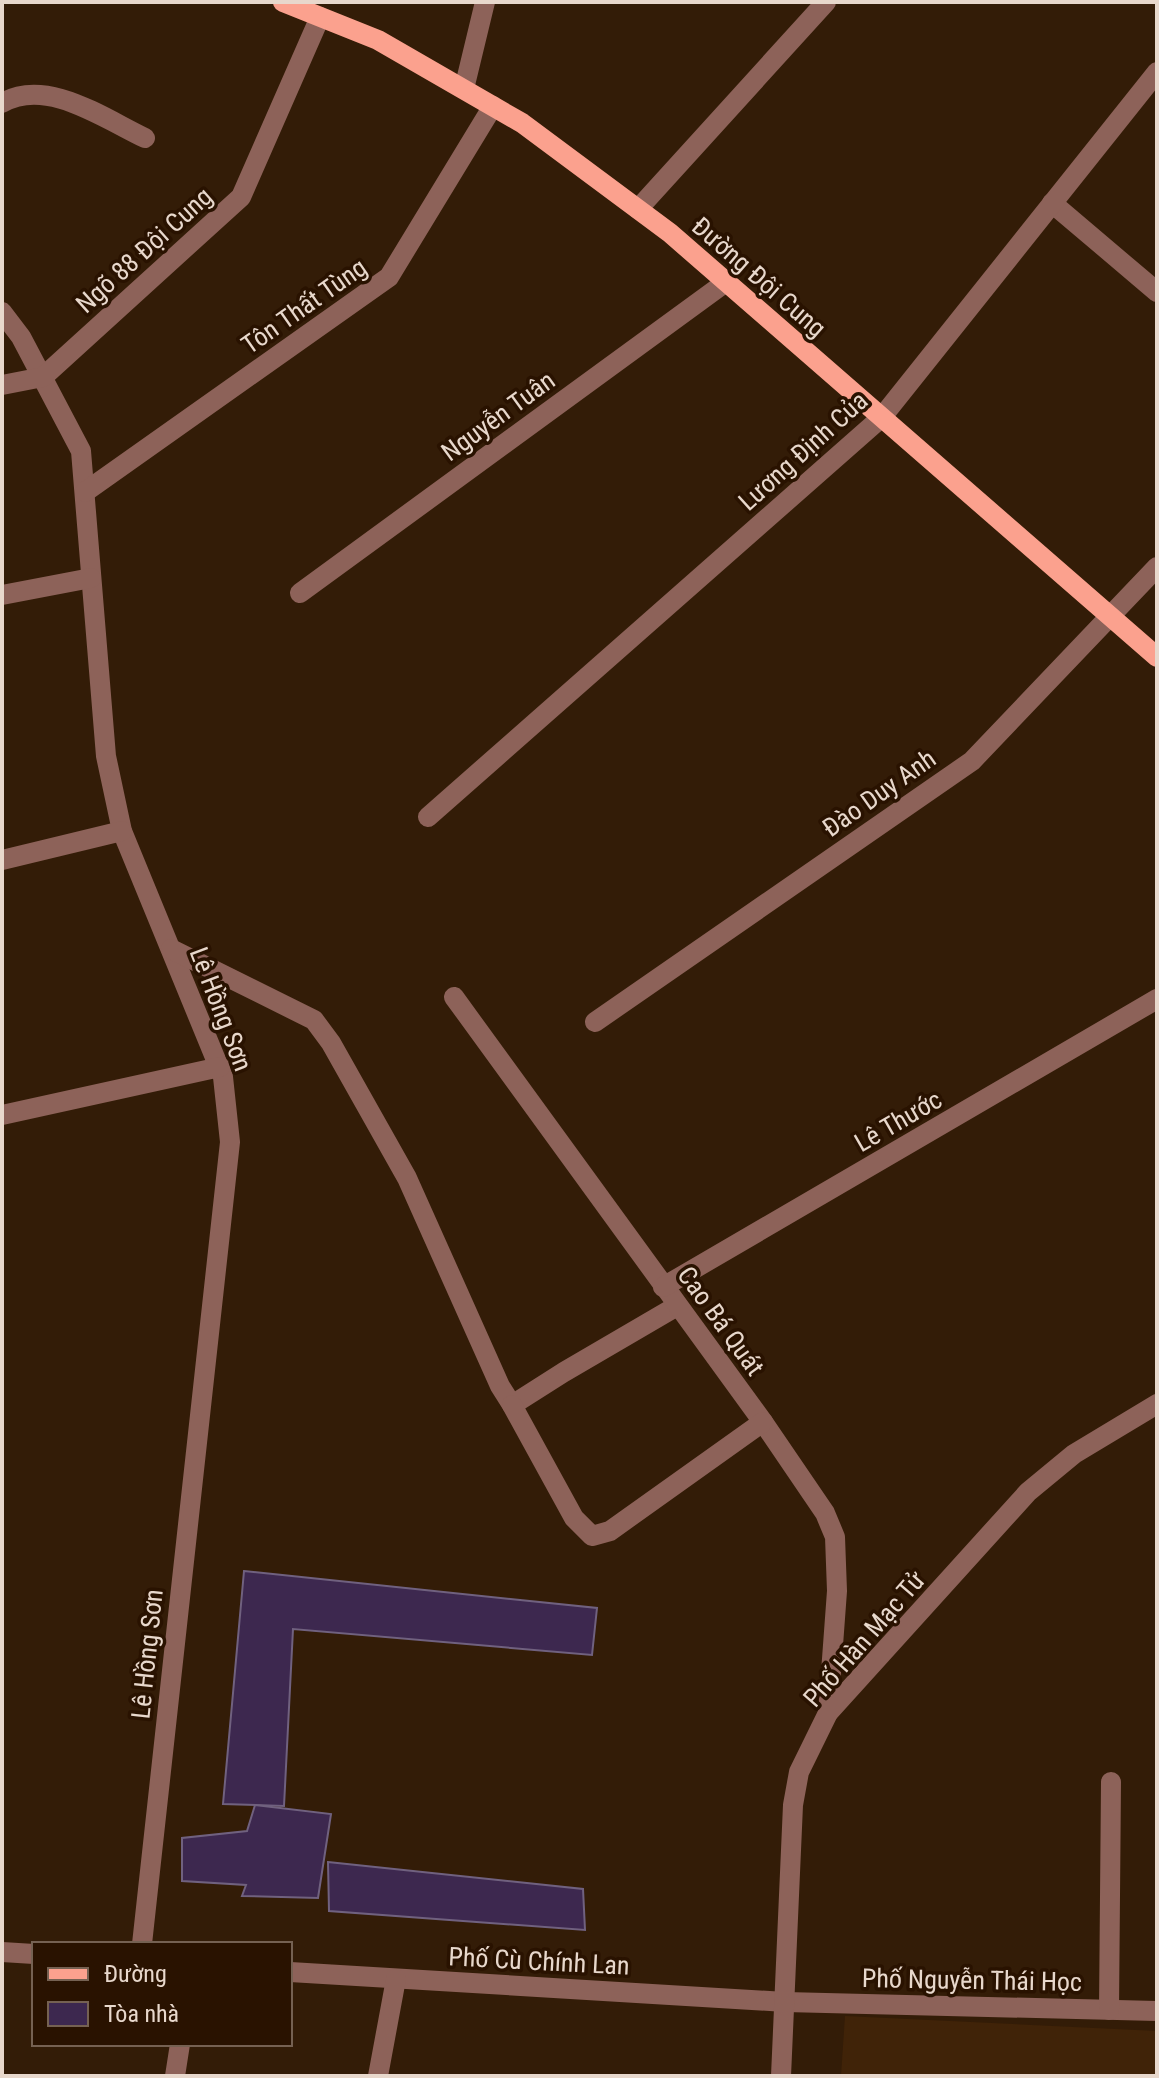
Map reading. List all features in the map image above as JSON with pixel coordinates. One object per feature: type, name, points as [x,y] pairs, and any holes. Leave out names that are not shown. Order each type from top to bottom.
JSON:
[{"type":"main road","name":"Đường Đội Cung","points":[[283,2],[378,40],[464,89],[522,123],[638,209],[1157,657]]},
{"type":"street","points":[[464,89],[485,2]]},
{"type":"street","points":[[638,209],[826,2]]},
{"type":"street","name":"Ngõ 88 Đội Cung","points":[[43,377],[241,197],[320,17]]},
{"type":"street","name":"Lương Định Của","points":[[428,817],[882,417],[1157,72]]},
{"type":"street","points":[[2,103],[15,95],[33,93],[55,96],[145,138]]},
{"type":"street","name":"Tôn Thất Tùng","points":[[85,492],[389,277],[493,106]]},
{"type":"street","points":[[1052,203],[1157,292]]},
{"type":"street","name":"Nguyễn Tuân","points":[[300,593],[726,282]]},
{"type":"street","name":"Lê Hồng Sơn","points":[[2,312],[21,337],[81,451],[106,756],[122,831],[220,1067],[230,1142],[142,1942]]},
{"type":"street","points":[[2,385],[43,377]]},
{"type":"street","name":"Đào Duy Anh","points":[[595,1022],[972,761],[1157,567]]},
{"type":"street","points":[[2,595],[91,578]]},
{"type":"street","points":[[2,860],[122,831]]},
{"type":"street","points":[[171,949],[314,1020],[331,1043],[407,1178],[500,1386],[574,1518],[592,1536],[610,1531],[763,1422]]},
{"type":"street","name":"Cao Bá Quát","points":[[454,997],[763,1422],[825,1513],[835,1537],[837,1591],[828,1713]]},
{"type":"street","name":"Lê Thước","points":[[663,1287],[1157,999]]},
{"type":"street","points":[[2,1115],[220,1067]]},
{"type":"street","points":[[512,1405],[677,1306]]},
{"type":"street","name":"Phố Hàn Mạc Tử","points":[[785,2002],[793,1805],[799,1772],[828,1713],[1028,1492],[1074,1454],[1157,1404]]},
{"type":"street","points":[[1109,2010],[1111,1782]]},
{"type":"street","points":[[2,1952],[32,1954]]},
{"type":"street","name":"Phố Cù Chính Lan","points":[[292,1972],[785,2002]]},
{"type":"street","points":[[378,2076],[396,1979]]},
{"type":"street","points":[[781,2076],[785,2002]]},
{"type":"street","name":"Phố Nguyễn Thái Học","points":[[785,2002],[1157,2011]]},
{"type":"street","points":[[175,2076],[180,2046]]},
{"type":"shaded area","points":[[845,2016],[1157,2031],[1157,2076],[841,2076]]},
{"type":"building","points":[[244,1571],[597,1608],[592,1655],[293,1629],[284,1806],[223,1804]]},
{"type":"building","points":[[255,1805],[331,1814],[318,1898],[242,1896],[246,1885],[182,1881],[182,1838],[247,1831]]},
{"type":"building","points":[[328,1862],[583,1889],[585,1930],[329,1911]]}]
